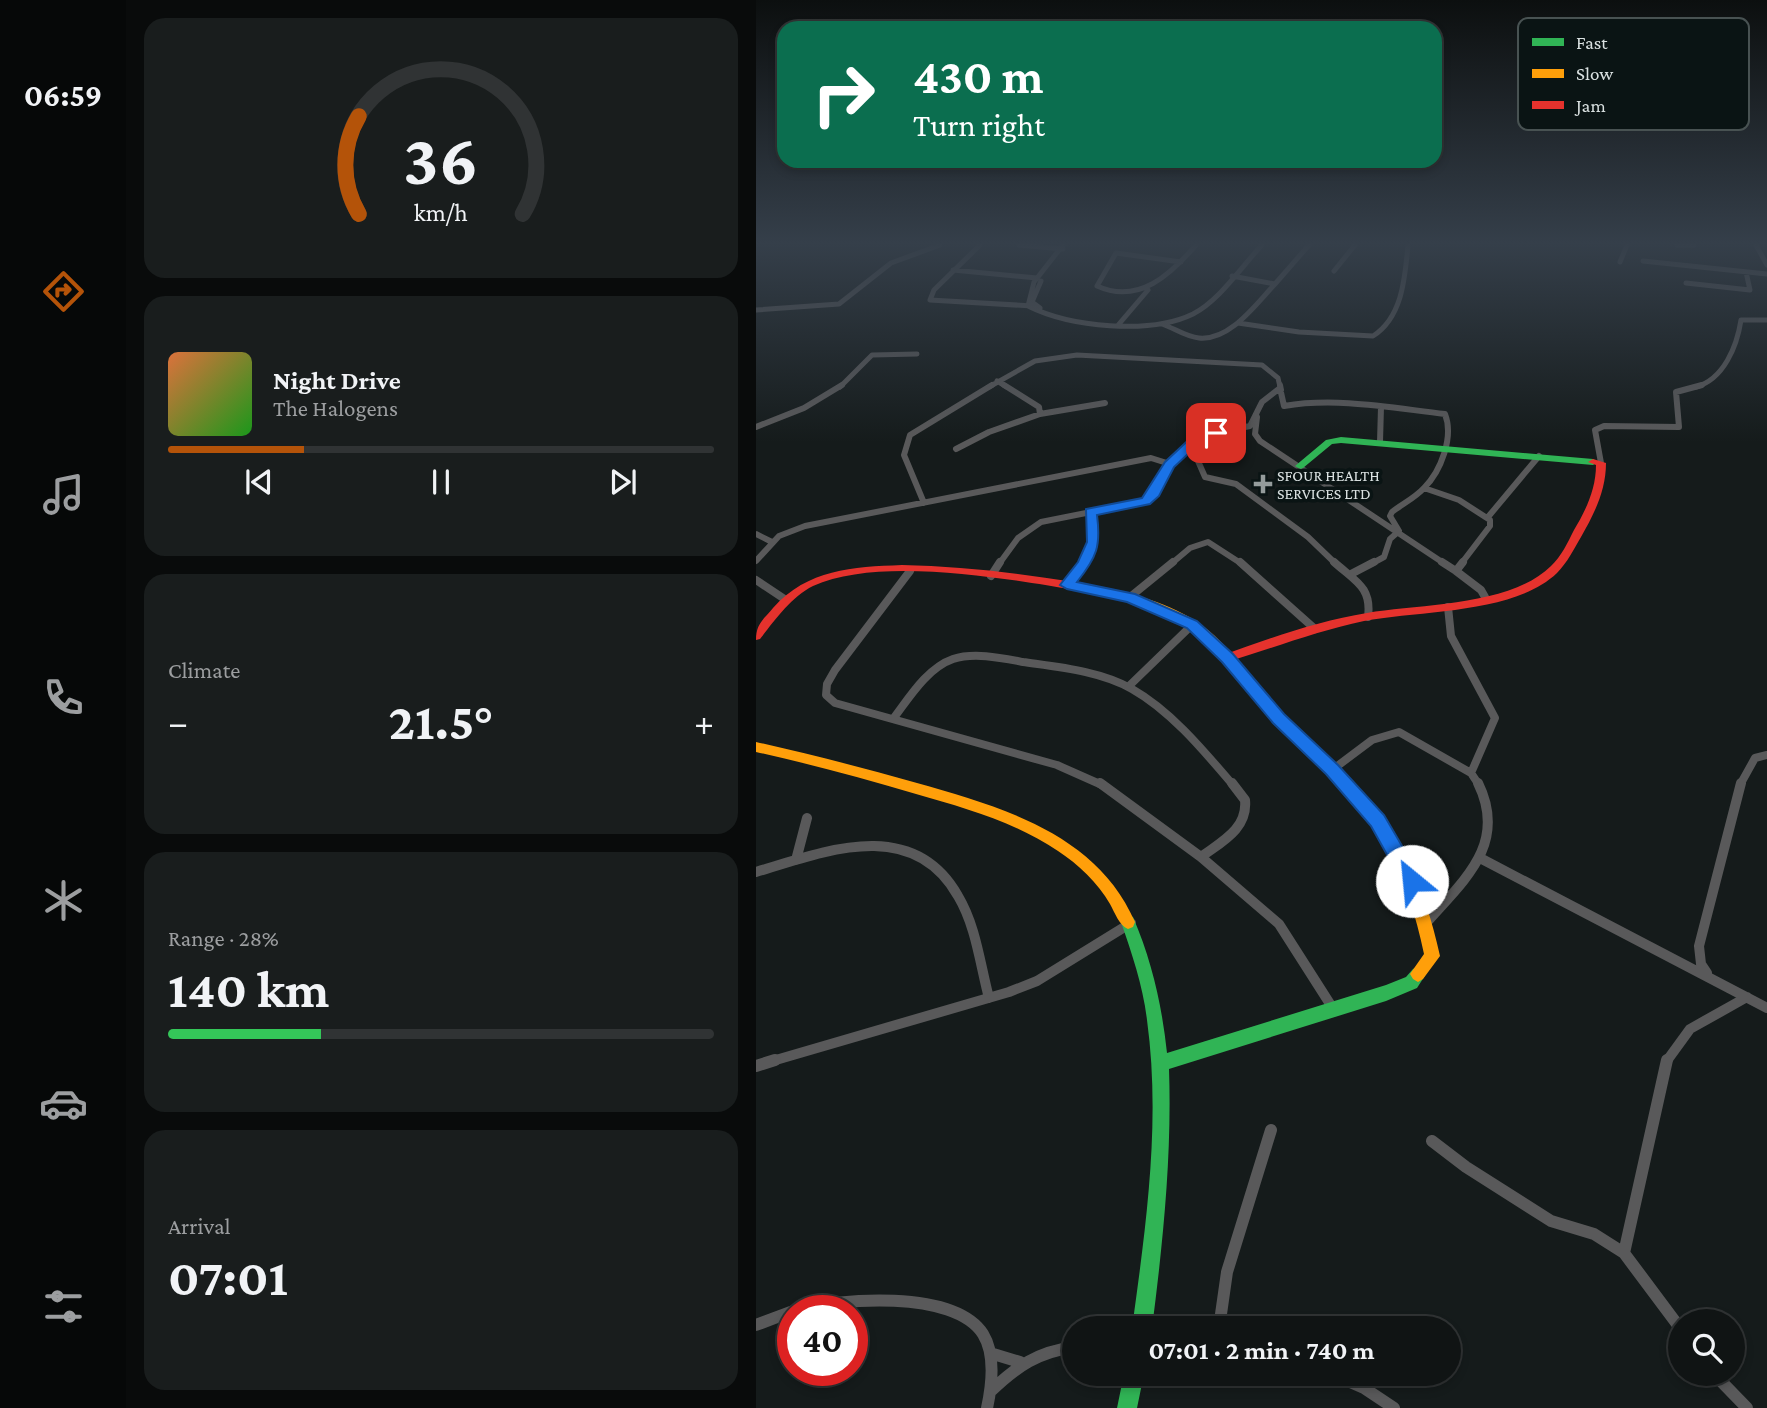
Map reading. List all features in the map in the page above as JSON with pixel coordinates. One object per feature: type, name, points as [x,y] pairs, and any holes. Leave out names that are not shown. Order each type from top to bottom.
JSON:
[{"type":"street","points":[[1037,311],[1041,315],[1056,318],[1161,324],[1200,338],[1238,323],[1250,311]]},
{"type":"street","points":[[1120,322],[1130,311]]},
{"type":"street","points":[[1120,322],[1148,321],[1190,311]]},
{"type":"street","points":[[1161,324],[1197,311]]},
{"type":"street","points":[[1238,323],[1299,332],[1373,336],[1381,331],[1393,311]]},
{"type":"street","points":[[1227,658],[1315,629],[1368,617],[1448,607],[1523,590],[1555,570],[1592,509],[1602,479],[1595,430],[1604,426],[1666,429],[1679,427],[1676,392],[1703,385],[1714,378],[1737,340],[1741,320],[1767,320]]},
{"type":"street","points":[[756,427],[804,408],[835,391],[872,355],[916,354]]},
{"type":"street","points":[[924,503],[904,455],[910,435],[997,381],[1035,361],[1077,355],[1262,365],[1279,379],[1284,406]]},
{"type":"street","points":[[997,381],[1039,407],[1040,414]]},
{"type":"street","points":[[1284,406],[1280,388],[1262,401],[1255,434],[1260,441],[1399,531],[1456,571],[1485,597]]},
{"type":"street","points":[[1284,406],[1307,402],[1445,414],[1450,429],[1445,449],[1424,488],[1390,516],[1399,531]]},
{"type":"street","points":[[956,449],[989,432],[1027,421],[1040,414],[1105,403]]},
{"type":"street","points":[[1380,442],[1381,407]]},
{"type":"street","points":[[991,576],[1015,538],[1025,529],[1041,522],[1146,502],[1153,496],[1170,464],[1200,436],[1250,426],[1260,408]]},
{"type":"street","points":[[1200,436],[1198,461],[1205,477],[1236,484],[1308,537],[1351,574],[1367,593],[1370,600],[1368,617]]},
{"type":"street","points":[[1300,466],[1329,442],[1380,442],[1601,463]]},
{"type":"street","points":[[1488,517],[1539,456]]},
{"type":"street","points":[[756,561],[779,536],[805,526],[1151,458],[1170,464]]},
{"type":"street","points":[[1424,488],[1460,500],[1488,517],[1490,526],[1456,571]]},
{"type":"street","points":[[1067,585],[1084,564],[1094,542],[1090,512]]},
{"type":"street","points":[[1351,574],[1384,557],[1390,538],[1399,531]]},
{"type":"street","points":[[756,534],[772,542]]},
{"type":"street","points":[[1130,597],[1190,548],[1214,543],[1233,556],[1315,629]]},
{"type":"street","points":[[910,571],[827,684],[826,695],[835,703],[1057,765],[1098,782],[1201,857],[1279,924],[1332,1007]]},
{"type":"street","points":[[756,636],[786,600],[817,580],[836,574],[910,571],[991,576],[1067,585],[1130,597],[1192,625],[1227,658],[1278,718],[1332,769],[1378,821],[1402,860],[1422,902],[1432,956],[1410,983],[1386,993],[1332,1007],[1161,1062]]},
{"type":"street","points":[[756,580],[786,600]]},
{"type":"street","points":[[1448,607],[1451,636],[1495,718],[1471,773]]},
{"type":"street","points":[[1129,686],[1192,625]]},
{"type":"street","points":[[893,719],[927,676],[954,659],[971,655],[1057,668],[1129,686],[1206,757],[1245,800],[1248,810],[1244,822],[1201,857]]},
{"type":"street","points":[[1332,769],[1369,743],[1393,732],[1406,734],[1471,773],[1479,783],[1488,812],[1480,858],[1427,922]]},
{"type":"street","points":[[756,747],[909,785],[1035,828],[1064,846],[1114,892],[1145,961],[1154,1003],[1161,1062],[1151,1248],[1144,1316]]},
{"type":"street","points":[[1709,976],[1701,964],[1699,946],[1737,790],[1755,758],[1767,755]]},
{"type":"street","points":[[796,860],[807,818]]},
{"type":"street","points":[[756,872],[858,844],[882,844],[909,851],[930,861],[944,873],[959,897],[989,998]]},
{"type":"street","points":[[1480,858],[1767,1008]]},
{"type":"street","points":[[756,1066],[989,998],[1037,981],[1130,923]]},
{"type":"street","points":[[1624,1253],[1665,1064],[1676,1042],[1705,1016],[1747,997]]},
{"type":"street","points":[[1221,1316],[1227,1272],[1272,1130]]},
{"type":"street","points":[[1432,1141],[1466,1167],[1486,1177],[1550,1221],[1594,1234],[1624,1253],[1648,1280],[1668,1310]]},
{"type":"street","points":[[868,1298],[928,1306],[970,1320],[983,1333],[990,1353],[991,1391],[986,1408]]},
{"type":"street","points":[[756,1325],[777,1317]]},
{"type":"street","points":[[991,1391],[1020,1362],[1062,1348]]},
{"type":"street","points":[[990,1353],[1020,1362]]},
{"type":"street","points":[[1127,1408],[1132,1386]]},
{"type":"street","points":[[1359,1386],[1394,1408]]},
{"type":"street","points":[[1726,1386],[1747,1408]]},
{"type":"traffic: fast","points":[[1300,466],[1329,442],[1341,440],[1593,462]]},
{"type":"traffic: fast","points":[[1128,922],[1145,969],[1155,1018],[1160,1070],[1159,1175],[1143,1316]]},
{"type":"traffic: fast","points":[[1161,1063],[1386,993],[1411,983],[1418,974]]},
{"type":"traffic: fast","points":[[1127,1408],[1132,1386]]},
{"type":"traffic: slow","points":[[1074,586],[1148,603],[1190,623],[1215,643],[1277,717],[1363,804],[1395,849],[1418,898],[1432,956],[1418,974]]},
{"type":"traffic: slow","points":[[756,747],[856,771],[1009,818],[1066,848],[1090,868],[1111,893],[1128,922]]},
{"type":"traffic: jam","points":[[1227,658],[1330,625],[1366,617],[1466,604],[1519,591],[1540,581],[1561,561],[1592,508],[1601,473],[1601,463],[1593,462]]},
{"type":"traffic: jam","points":[[756,636],[787,601],[809,584],[835,575],[866,570],[939,569],[1074,586]]},
{"type":"place","name":"SFOUR HEALTH SERVICES LTD","points":[[1263,484]]},
{"type":"route","points":[[1216,433],[1200,436],[1169,465],[1153,496],[1146,502],[1090,512],[1094,542],[1084,564],[1067,585],[1130,597],[1192,625],[1227,658],[1278,718],[1332,769],[1378,821],[1412,881]]}]
